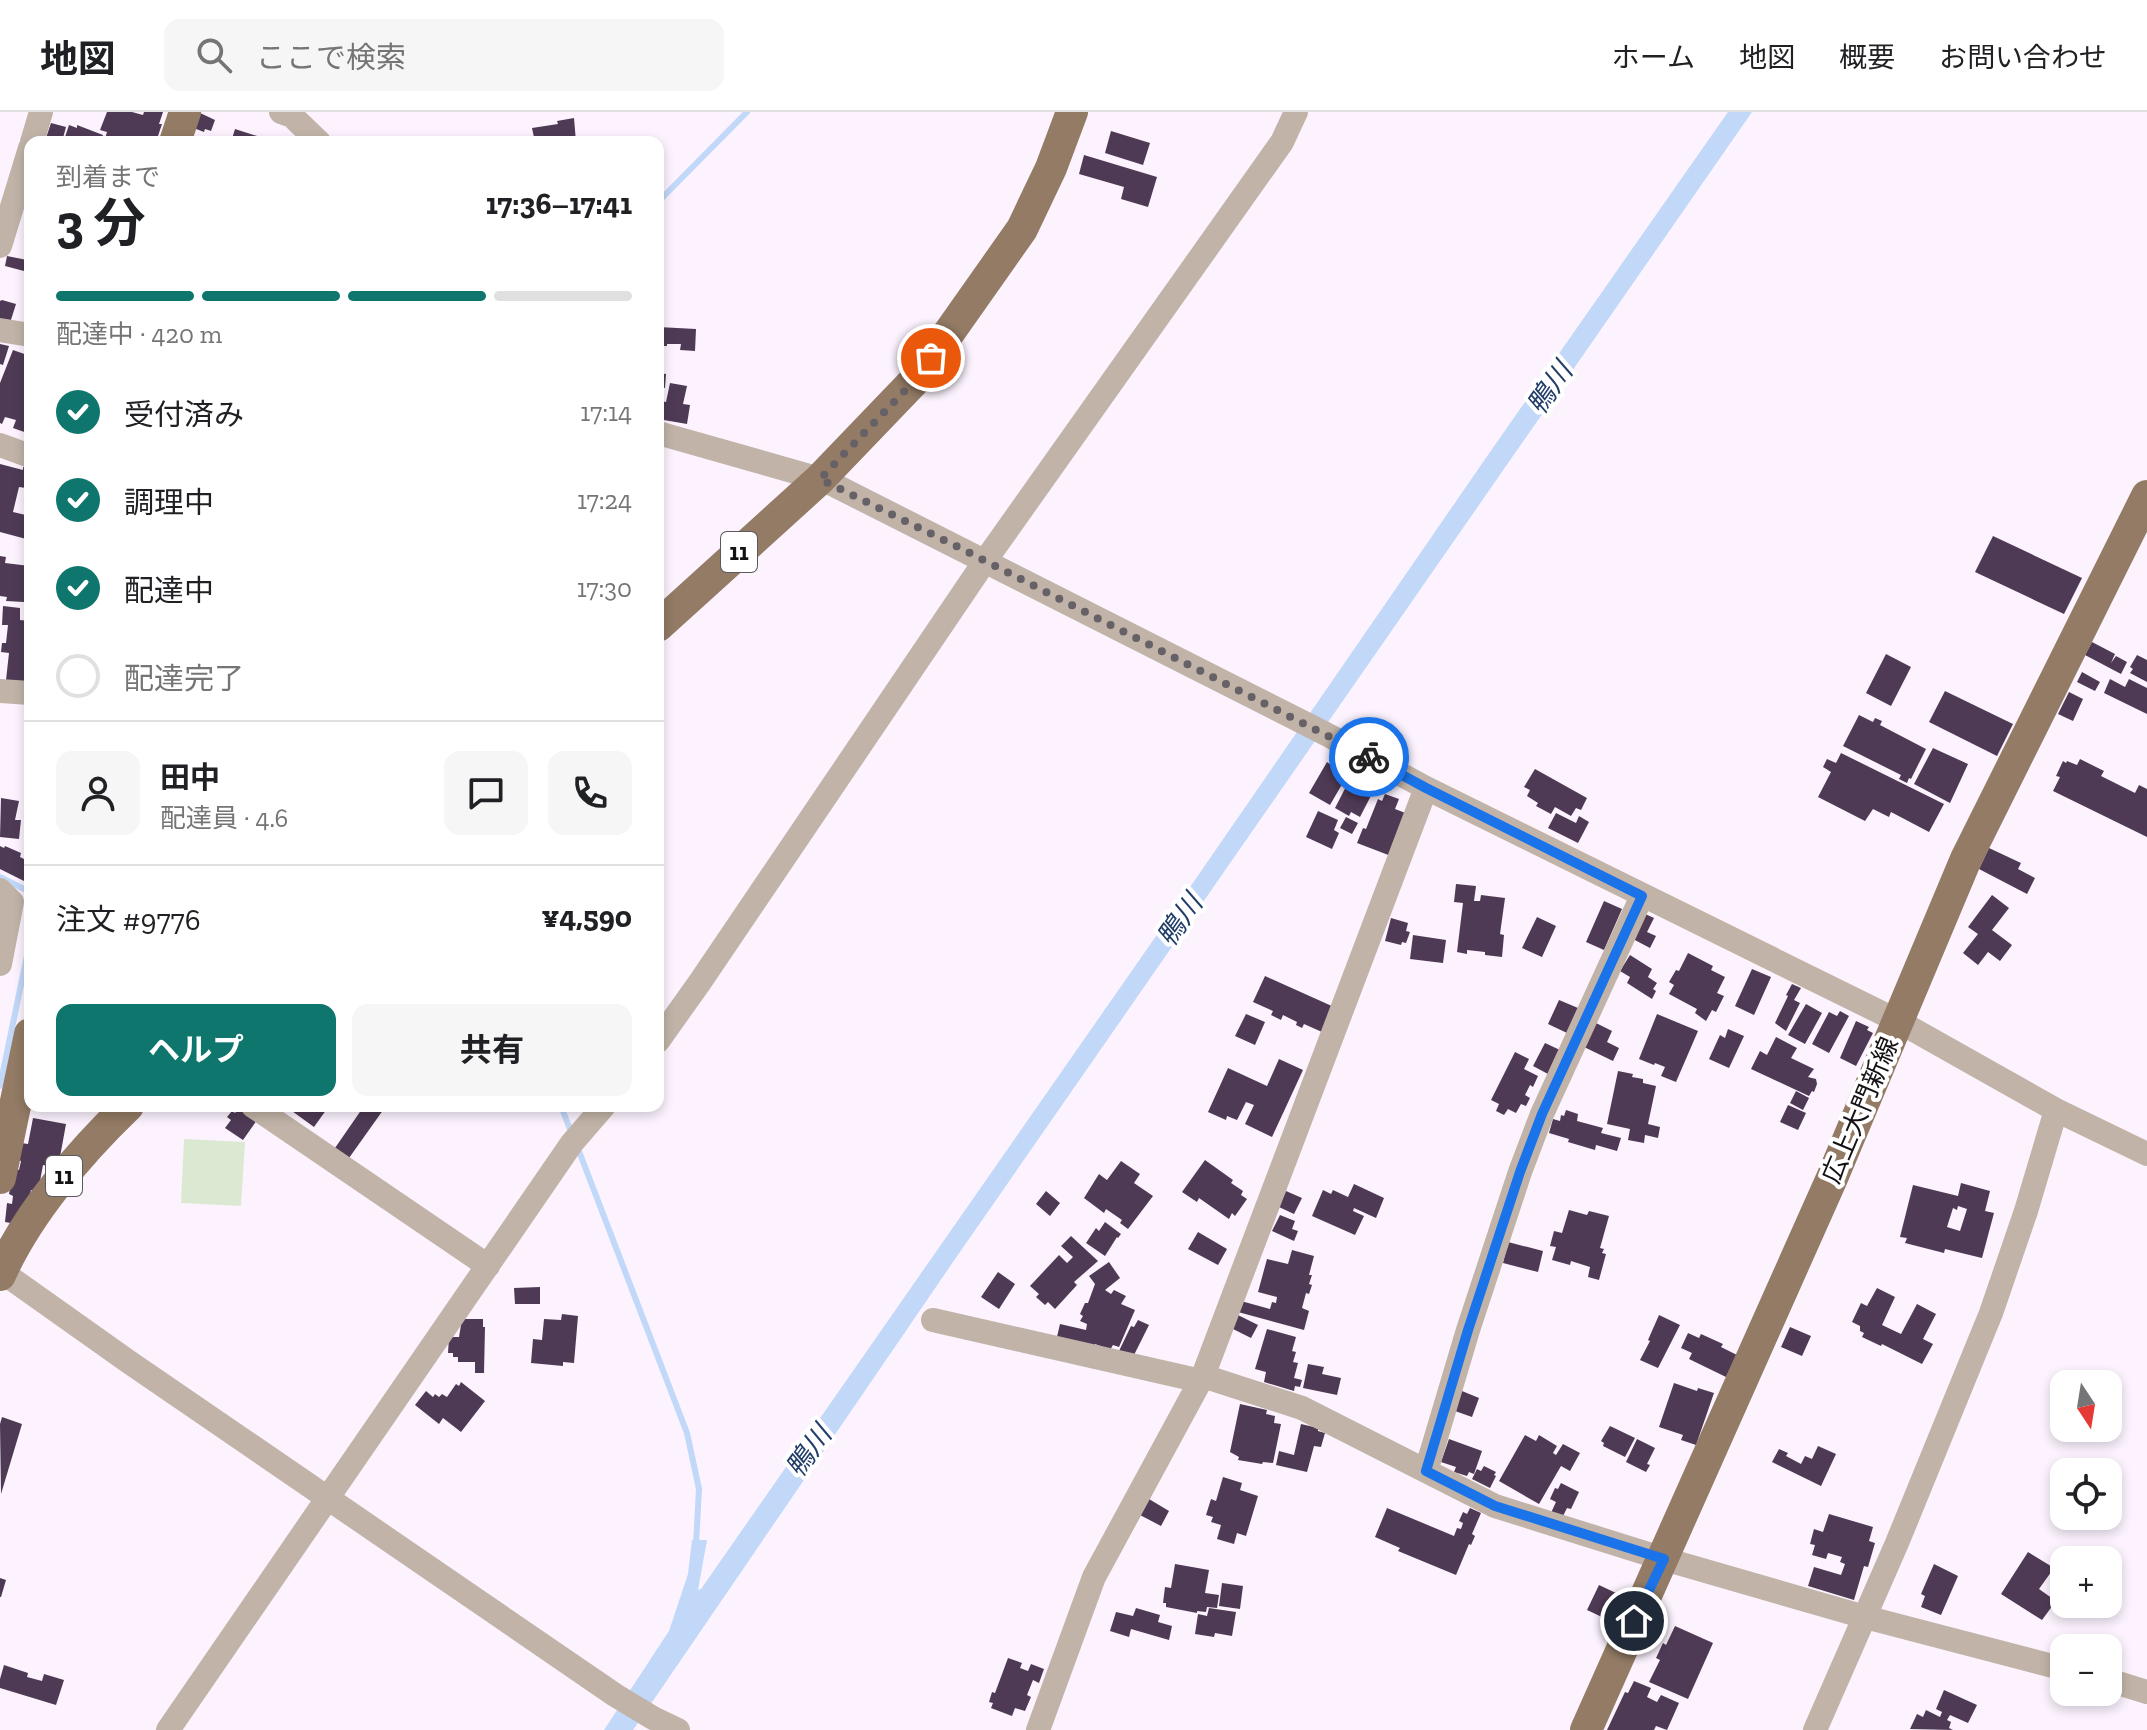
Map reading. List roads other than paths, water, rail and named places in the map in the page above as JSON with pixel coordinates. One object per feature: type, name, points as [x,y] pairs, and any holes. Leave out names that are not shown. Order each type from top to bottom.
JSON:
[{"type":"main road","points":[[177,136],[185,112]]},
{"type":"main road","name":"11","points":[[664,621],[820,479],[917,378],[1022,229],[1051,168],[1072,112]]},
{"type":"main road","name":"広上大門新線","points":[[1586,1730],[1832,1178],[1966,859],[2143,514]]},
{"type":"main road","points":[[0,1178],[24,1063]]},
{"type":"main road","name":"11","points":[[3,1262],[91,1142],[122,1112]]},
{"type":"street","points":[[34,136],[41,112]]},
{"type":"street","points":[[281,112],[292,116],[313,136]]},
{"type":"street","points":[[664,1033],[985,561],[1282,142],[1296,112]]},
{"type":"street","points":[[0,246],[17,179]]},
{"type":"street","points":[[0,330],[24,334]]},
{"type":"street","points":[[664,435],[820,479],[1326,734],[1426,788],[1898,1021],[2056,1110],[2147,1154]]},
{"type":"street","points":[[0,445],[24,454]]},
{"type":"street","points":[[0,691],[24,693]]},
{"type":"street","points":[[1038,1730],[1094,1577],[1202,1378],[1426,788]]},
{"type":"street","points":[[0,890],[12,902],[0,964]]},
{"type":"street","points":[[1426,1471],[1520,1172],[1542,1114],[1642,896]]},
{"type":"street","points":[[1815,1730],[1991,1313],[2056,1110]]},
{"type":"street","points":[[262,1112],[488,1266]]},
{"type":"street","points":[[168,1730],[572,1143],[599,1112]]},
{"type":"street","points":[[3,1262],[129,1362],[615,1695],[678,1730]]},
{"type":"street","points":[[933,1320],[1202,1378],[1302,1408],[1495,1506],[1865,1617],[2050,1665]]},
{"type":"street","points":[[2122,1684],[2147,1692]]},
{"type":"water","name":"鴨川","points":[[1728,112],[1752,112],[953,1262],[633,1730],[604,1730],[669,1631],[688,1574],[692,1540],[707,1540],[698,1590]]},
{"type":"waterway","points":[[664,196],[747,112]]},
{"type":"waterway","points":[[0,877],[24,889]]},
{"type":"waterway","points":[[0,1086],[24,970]]},
{"type":"waterway","points":[[563,1112],[571,1132]]},
{"type":"waterway","points":[[577,1146],[687,1433],[699,1489],[696,1545]]}]
